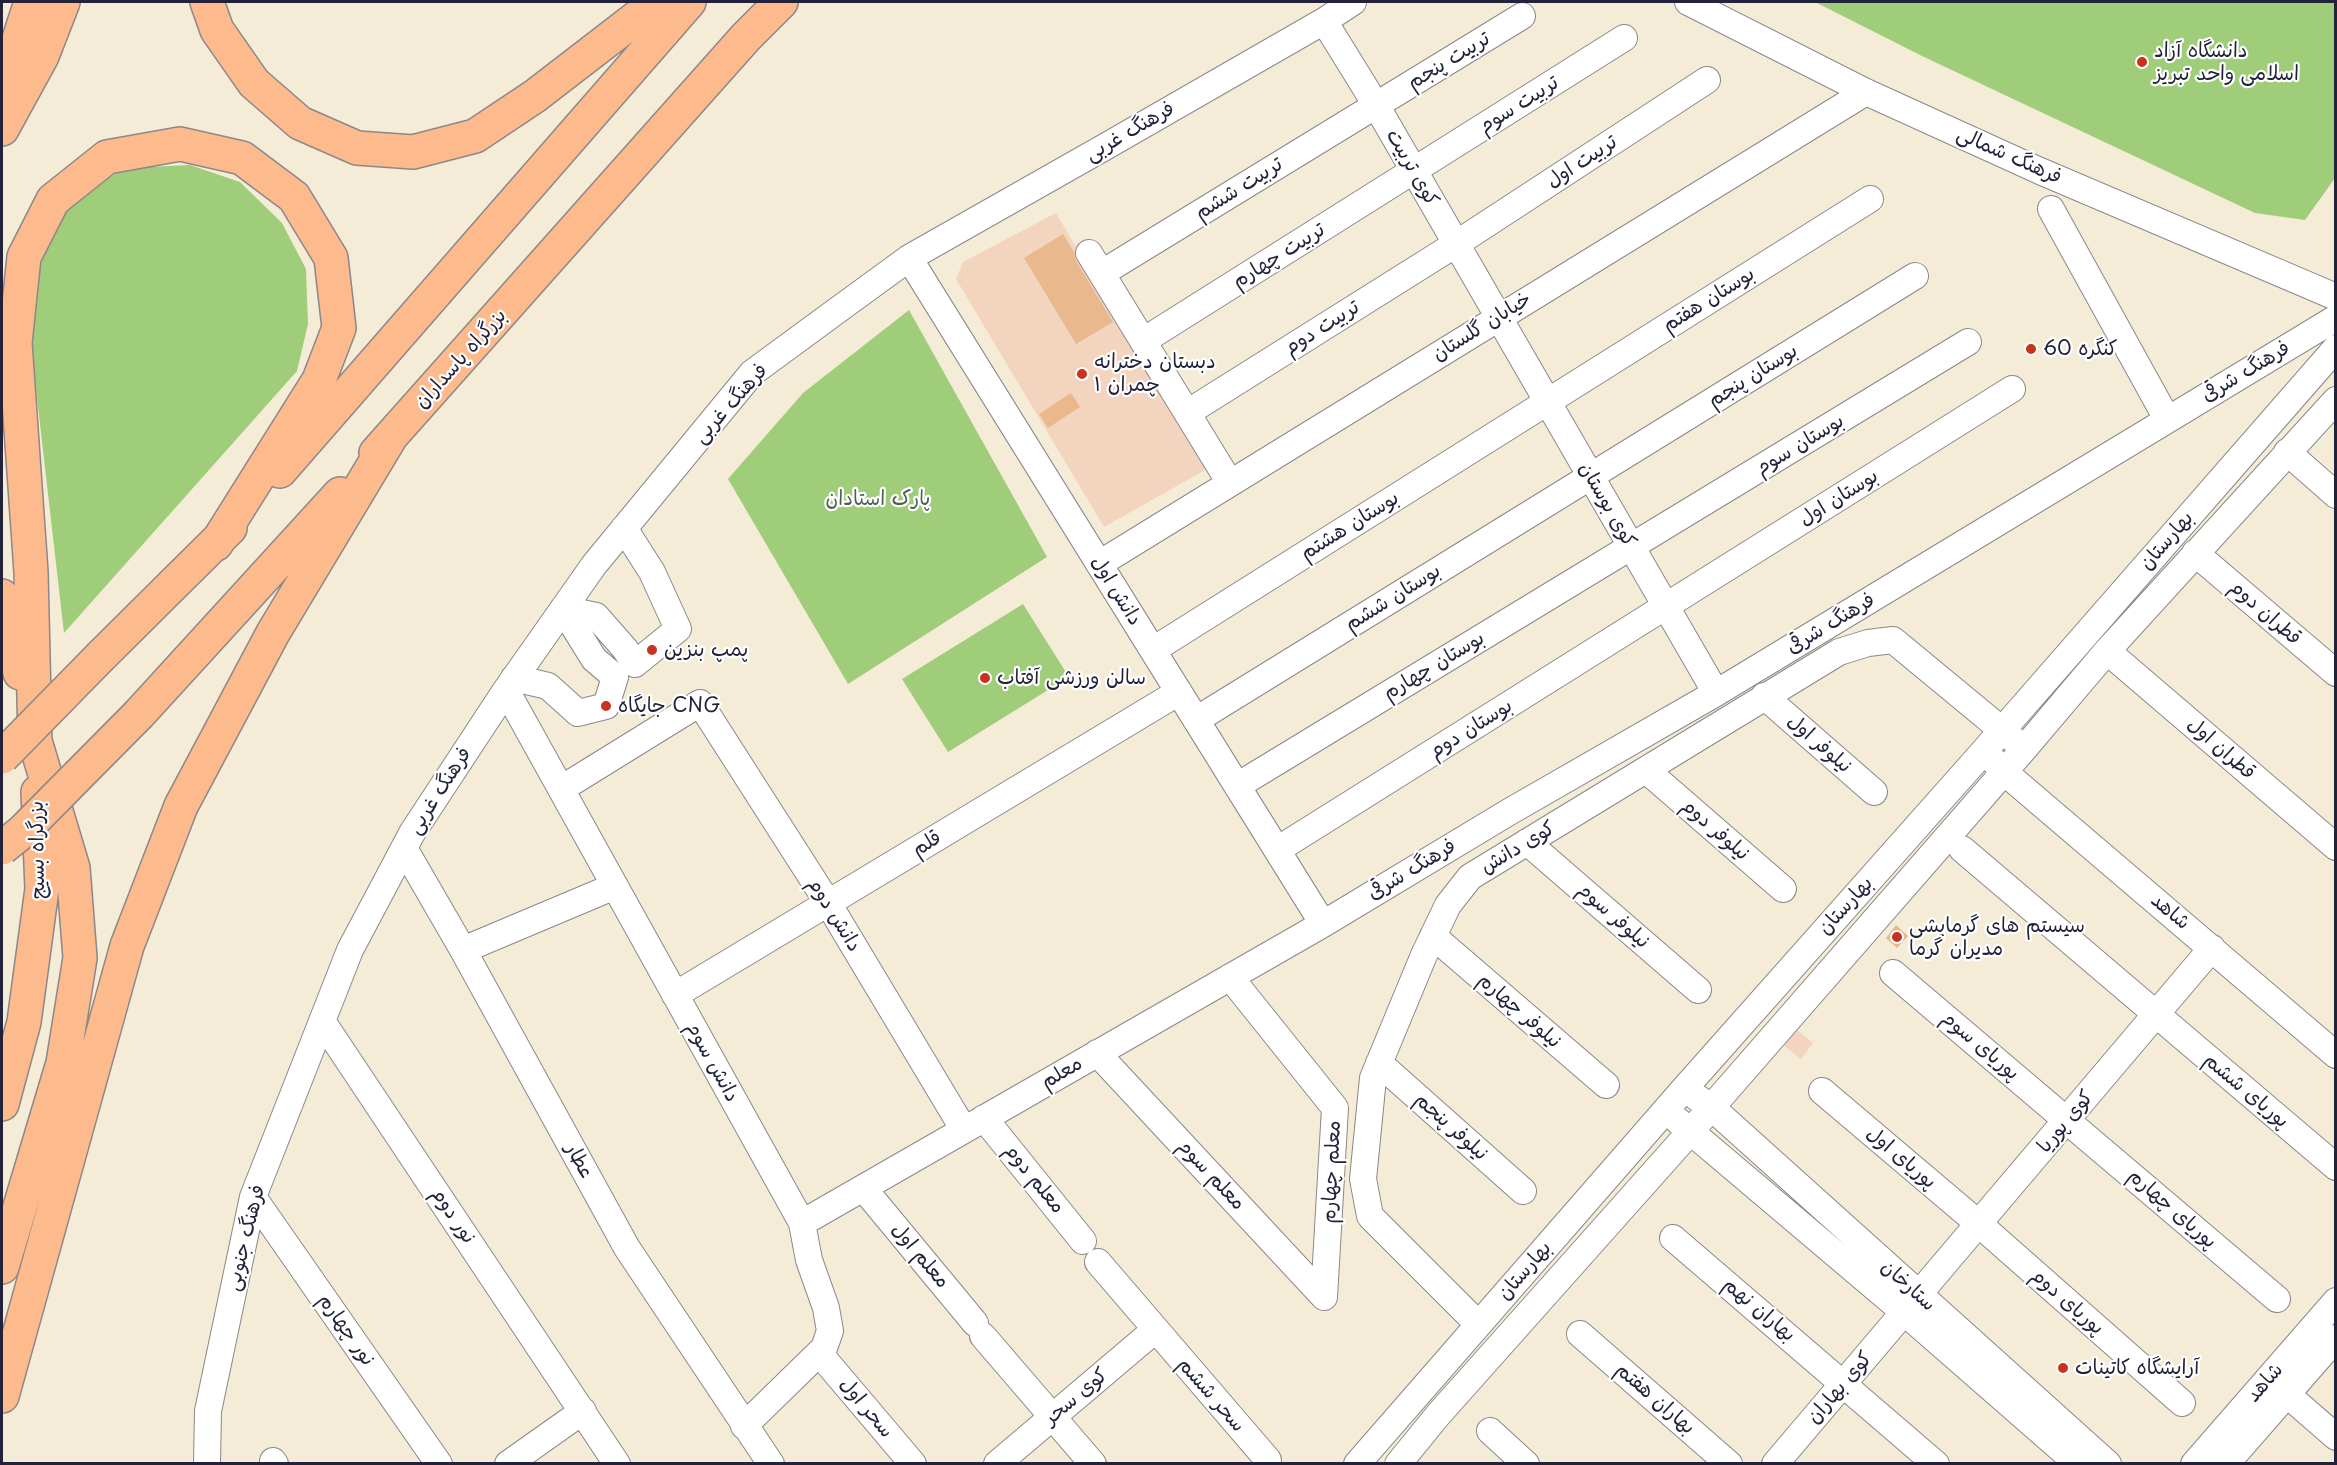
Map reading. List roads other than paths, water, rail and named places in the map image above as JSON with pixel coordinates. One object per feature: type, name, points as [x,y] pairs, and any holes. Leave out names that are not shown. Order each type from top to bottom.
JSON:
[{"type":"highway","points":[[2,91],[30,2]]},
{"type":"highway","points":[[2,129],[42,56],[63,2]]},
{"type":"highway","points":[[207,2],[217,30],[254,83],[300,123],[357,148],[413,152],[474,136],[535,96],[657,2]]},
{"type":"highway","points":[[2,757],[216,544],[689,2]]},
{"type":"highway","name":"بزرگراه پاسداران","points":[[2,848],[23,831],[139,714],[390,438],[746,38],[781,2]]},
{"type":"highway","points":[[2,1267],[63,1063],[81,958],[74,868],[35,741],[31,572],[15,343],[24,257],[53,200],[107,157],[180,144],[242,158],[294,197],[331,258],[339,328],[319,380],[216,544]]},
{"type":"highway","points":[[2,1396],[127,946],[181,806],[273,633],[390,438]]},
{"type":"highway","name":"بزرگراه بسیج","points":[[2,596],[35,741],[42,889],[24,1022],[2,1104]]},
{"type":"street","name":"فرهنگ غربی","points":[[322,1021],[350,950],[404,848],[510,684],[594,565],[752,373],[909,258],[1324,21],[1353,2]]},
{"type":"street","name":"فرهنگ شمالی","points":[[1688,2],[1866,92],[2040,171],[2336,297]]},
{"type":"street","name":"تربیت پنجم","points":[[1376,105],[1522,16]]},
{"type":"street","name":"کوی تربیت","points":[[1324,21],[1376,105],[1498,316]]},
{"type":"street","name":"تربیت سوم","points":[[1414,171],[1624,38]]},
{"type":"street","name":"تربیت اول","points":[[1456,244],[1707,80]]},
{"type":"street","name":"خیابان گلستان","points":[[1099,564],[1498,316],[1866,92]]},
{"type":"street","name":"تربیت ششم","points":[[1143,341],[1096,263],[1376,105]]},
{"type":"street","name":"تربیت چهارم","points":[[1143,341],[1414,171]]},
{"type":"street","name":"بوستان هفتم","points":[[1547,401],[1870,199]]},
{"type":"street","points":[[2051,209],[2167,419]]},
{"type":"street","name":"تربیت دوم","points":[[1187,413],[1456,244]]},
{"type":"street","name":"دانش اول","points":[[909,258],[1323,924]]},
{"type":"street","name":"بوستان پنجم","points":[[1590,476],[1915,276]]},
{"type":"street","name":"کوی بوستان","points":[[1498,316],[1716,693]]},
{"type":"street","name":"فرهنگ شرقی","points":[[1323,924],[1509,812],[1716,693],[2336,318]]},
{"type":"street","points":[[1143,341],[1230,483]]},
{"type":"street","name":"بوستان سوم","points":[[1631,547],[1968,342]]},
{"type":"street","name":"بهارستان","points":[[1357,1464],[2336,348]]},
{"type":"street","name":"بوستان اول","points":[[1665,607],[2012,389]]},
{"type":"street","name":"بهارستان","points":[[1398,1464],[1438,1415],[1690,1132],[1710,1106],[2024,749],[2107,651],[2336,400]]},
{"type":"street","name":"بوستان هشتم","points":[[1153,651],[1547,401]]},
{"type":"street","points":[[2287,452],[2336,495]]},
{"type":"street","name":"بوستان ششم","points":[[1196,720],[1590,476]]},
{"type":"street","points":[[563,609],[596,616],[625,648],[635,664],[678,629],[652,572],[624,528]]},
{"type":"street","name":"بوستان چهارم","points":[[1237,786],[1631,547]]},
{"type":"street","name":"قطران دوم","points":[[2195,553],[2336,674]]},
{"type":"street","name":"بوستان دوم","points":[[1277,850],[1665,607]]},
{"type":"street","points":[[510,684],[548,686],[578,713],[606,706],[615,677],[594,658],[563,609]]},
{"type":"street","name":"کوی دانش","points":[[1478,1324],[1370,1216],[1363,1179],[1373,1078],[1433,936],[1448,905],[1470,877],[1764,696],[1839,652],[1868,642],[1893,640],[2002,730]]},
{"type":"street","name":"قطران اول","points":[[2107,651],[2336,847]]},
{"type":"street","name":"دانش سوم","points":[[510,684],[561,789],[802,1223],[808,1260],[826,1308],[830,1331],[824,1348],[744,1426]]},
{"type":"street","name":"قلم","points":[[675,995],[1179,692]]},
{"type":"street","name":"نیلوفر اول","points":[[1764,696],[1874,792]]},
{"type":"street","name":"دانش دوم","points":[[561,789],[700,703],[828,903],[974,1124]]},
{"type":"street","points":[[2002,730],[2024,749]]},
{"type":"street","name":"شاهد","points":[[1984,751],[2003,771],[2336,1055]]},
{"type":"street","name":"نیلوفر دوم","points":[[1646,770],[1784,889]]},
{"type":"street","name":"نیلوفر سوم","points":[[1527,842],[1698,990]]},
{"type":"street","name":"عطار","points":[[404,848],[463,950],[627,1248],[771,1464]]},
{"type":"street","name":"پوریای ششم","points":[[1962,849],[2336,1167]]},
{"type":"street","points":[[463,950],[615,886]]},
{"type":"street","name":"معلم","points":[[802,1223],[1323,924]]},
{"type":"street","name":"نیلوفر چهارم","points":[[1433,936],[1606,1085]]},
{"type":"street","name":"کوی پوریا","points":[[1911,1304],[2212,948]]},
{"type":"street","name":"پوریای سوم","points":[[1893,973],[2068,1120]]},
{"type":"street","name":"معلم چهارم","points":[[1230,977],[1335,1108],[1324,1297]]},
{"type":"street","name":"فرهنگ جنوبی","points":[[207,1464],[208,1412],[253,1197],[322,1021]]},
{"type":"street","name":"نور دوم","points":[[322,1021],[617,1464]]},
{"type":"street","name":"معلم سوم","points":[[1097,1053],[1324,1297]]},
{"type":"street","name":"نیلوفر پنجم","points":[[1379,1064],[1523,1191]]},
{"type":"street","name":"ستارخان","points":[[1684,1089],[1710,1106],[2078,1464]]},
{"type":"street","name":"پوریای اول","points":[[1822,1091],[1979,1224]]},
{"type":"street","name":"ستارخان","points":[[1666,1110],[1690,1132],[1911,1304],[2108,1464]]},
{"type":"street","name":"پوریای چهارم","points":[[2068,1120],[2277,1299]]},
{"type":"street","name":"معلم دوم","points":[[974,1124],[1083,1241]]},
{"type":"street","name":"معلم اول","points":[[864,1189],[1093,1464]]},
{"type":"street","name":"نور چهارم","points":[[253,1197],[440,1464]]},
{"type":"street","name":"پوریای دوم","points":[[1979,1224],[2182,1403]]},
{"type":"street","name":"بهاران نهم","points":[[1673,1238],[1936,1464]]},
{"type":"street","name":"سحر ششم","points":[[1098,1262],[1268,1460]]},
{"type":"street","name":"شاهد","points":[[2226,1464],[2336,1301]]},
{"type":"street","name":"کوی بهاران","points":[[1775,1464],[1911,1304]]},
{"type":"street","name":"کوی سحر","points":[[998,1464],[1155,1330]]},
{"type":"street","name":"بهاران هفتم","points":[[1580,1334],[1729,1464]]},
{"type":"street","name":"شاهد","points":[[2194,1464],[2278,1387],[2336,1338]]},
{"type":"street","name":"سحر اول","points":[[819,1353],[913,1464]]},
{"type":"street","points":[[2278,1387],[2336,1437]]},
{"type":"street","points":[[508,1464],[583,1411]]},
{"type":"street","points":[[1490,1431],[1526,1464]]},
{"type":"place","name":"دانشگاه آزاد اسلامی واحد تبریز","points":[[2142,62]]},
{"type":"place","name":"کنگره 60","points":[[2031,349]]},
{"type":"place","name":"دبستان دخترانه چمران ۱","points":[[1082,374]]},
{"type":"place","name":"پمپ بنزین","points":[[652,650]]},
{"type":"place","name":"سالن ورزشی آفتاب","points":[[985,678]]},
{"type":"place","name":"جایگاه CNG","points":[[606,706]]},
{"type":"place","name":"سیستم های گرمایشی مدیران گرما","points":[[1897,937]]},
{"type":"place","name":"آرایشگاه کاتینات","points":[[2063,1368]]},
{"type":"park label","name":"پارک استادان","points":[[878,499]]}]
